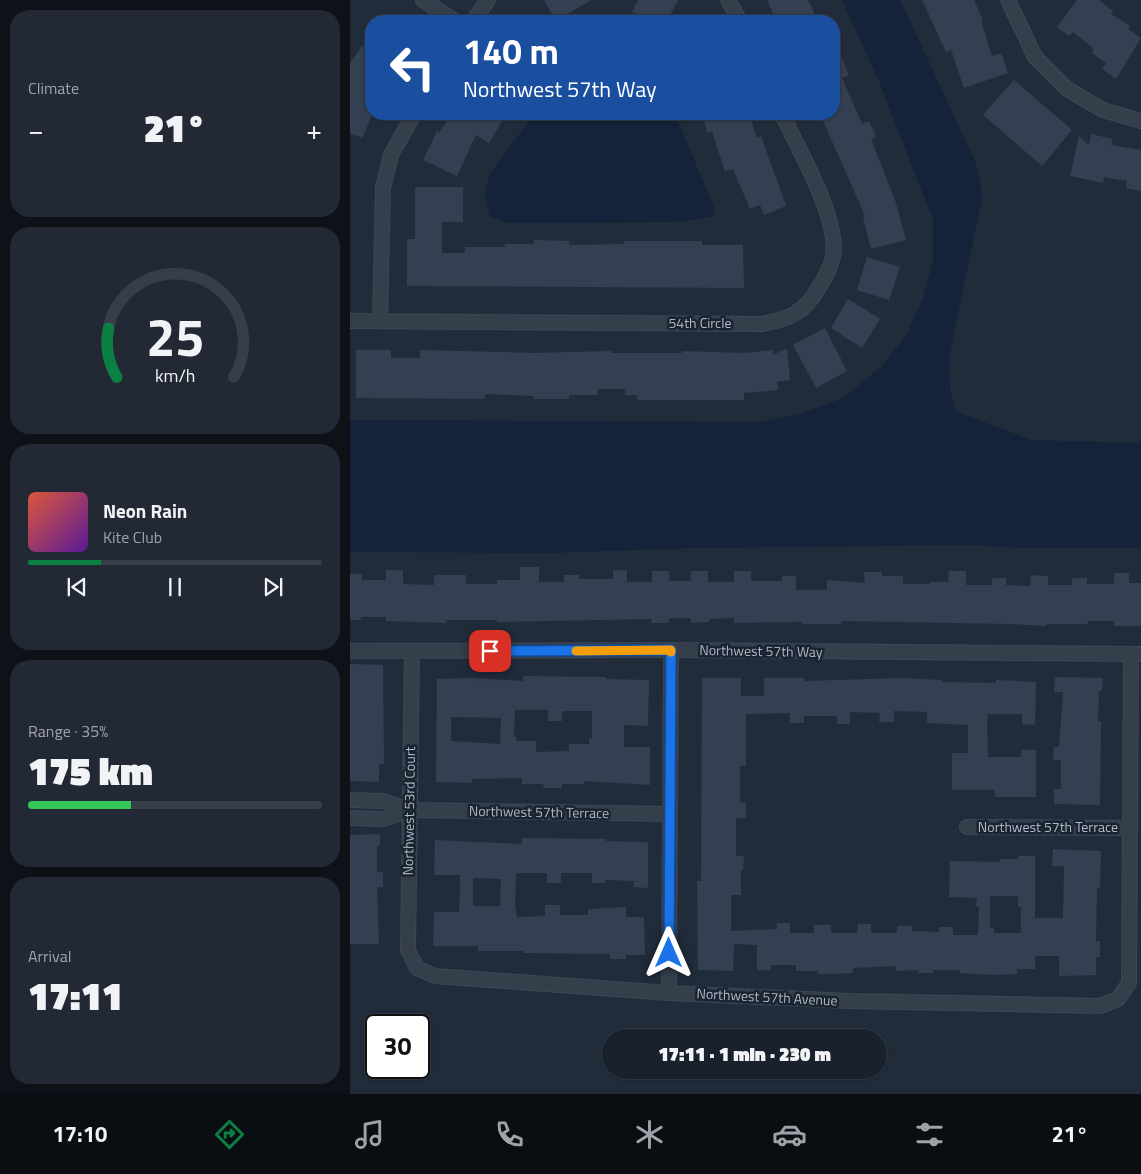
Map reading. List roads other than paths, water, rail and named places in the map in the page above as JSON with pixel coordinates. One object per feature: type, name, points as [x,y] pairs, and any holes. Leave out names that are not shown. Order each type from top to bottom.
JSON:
[{"type":"street","points":[[423,0],[446,15]]},
{"type":"street","points":[[477,15],[488,0]]},
{"type":"street","points":[[728,0],[737,15]]},
{"type":"street","points":[[1008,0],[1034,57],[1067,89],[1103,110],[1141,121]]},
{"type":"street","points":[[380,321],[383,188],[391,155],[411,120]]},
{"type":"street","name":"54th Circle","points":[[350,321],[761,324],[783,320],[799,312],[816,294],[827,274],[833,256],[833,236],[828,214],[785,120]]},
{"type":"street","points":[[668,993],[671,650]]},
{"type":"street","name":"Northwest 57th Way","points":[[350,651],[671,650],[1136,654]]},
{"type":"street","name":"Northwest 53rd Court","points":[[412,651],[408,950],[417,968]]},
{"type":"street","points":[[1130,828],[1136,654]]},
{"type":"street","name":"Northwest 57th Terrace","points":[[350,800],[384,801],[409,810],[670,814]]},
{"type":"street","name":"Northwest 57th Terrace","points":[[350,818],[383,819],[409,810]]},
{"type":"street","name":"Northwest 57th Terrace","points":[[967,827],[1130,828]]},
{"type":"street","name":"Northwest 57th Avenue","points":[[417,968],[435,976],[668,993],[850,1001],[1100,1006],[1118,999],[1129,982],[1130,828]]},
{"type":"water","points":[[842,0],[900,0],[975,161],[982,199],[950,352],[949,375],[957,412],[1032,440],[1141,443],[1141,548],[1021,548],[969,545],[694,548],[550,553],[350,552],[350,420],[761,422],[802,413],[843,398],[882,366],[907,334],[922,300],[933,262],[933,220],[879,81]]},
{"type":"water","points":[[530,120],[678,120],[715,210],[712,217],[676,222],[507,223],[490,216],[485,196],[489,175]]}]
